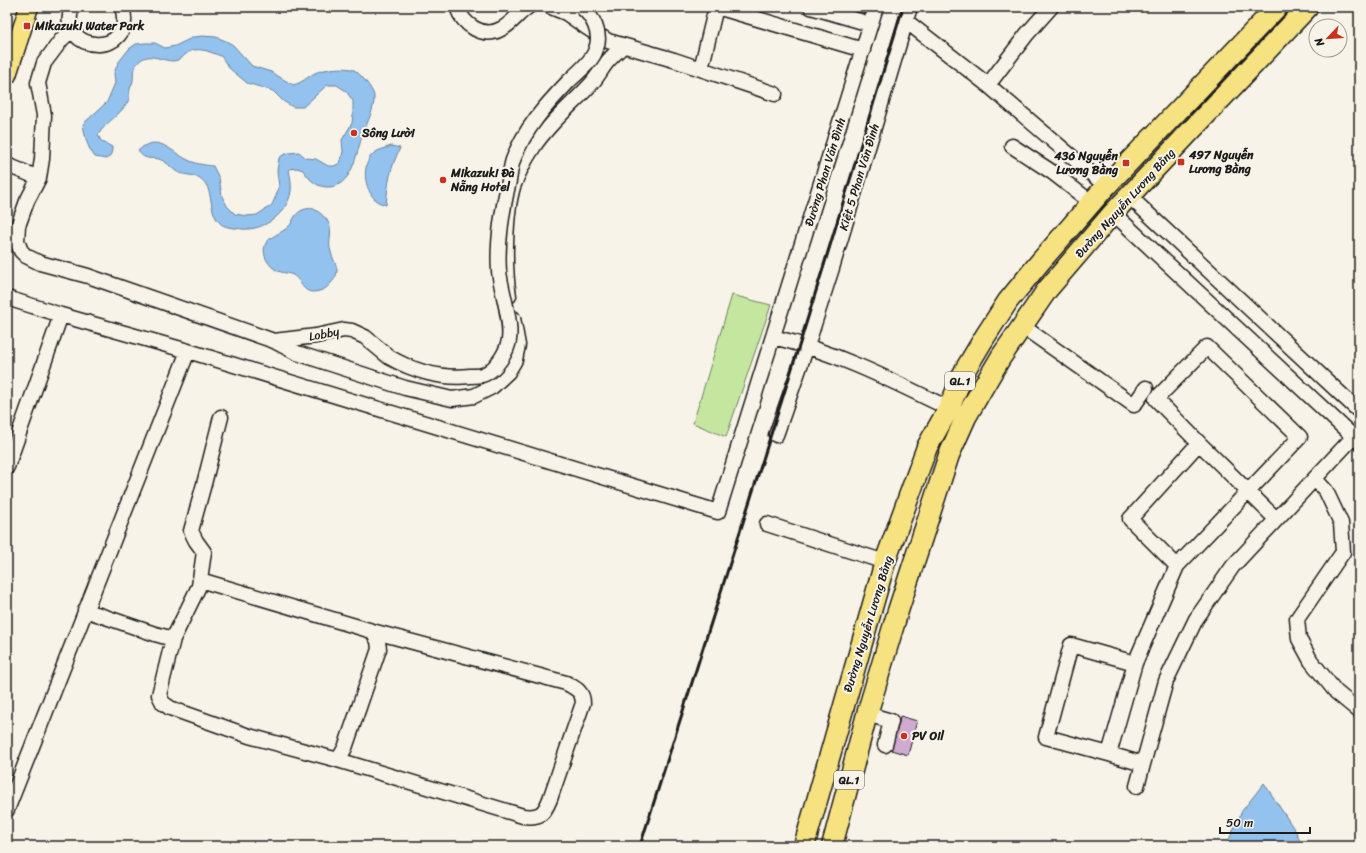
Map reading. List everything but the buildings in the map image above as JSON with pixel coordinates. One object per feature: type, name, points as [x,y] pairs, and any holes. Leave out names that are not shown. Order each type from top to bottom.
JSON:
[{"type":"highway","name":"Đường Nguyễn Lương Bằng","points":[[804,846],[885,562],[928,447],[949,408],[965,370],[1008,302],[1040,262],[1106,186],[1277,7]]},
{"type":"highway","name":"Đường Nguyễn Lương Bằng","points":[[832,846],[867,714],[898,610],[949,455],[966,417],[1001,357],[1047,290],[1113,213],[1308,7]]},
{"type":"main road","points":[[7,75],[29,7]]},
{"type":"street","points":[[72,7],[70,12],[72,29],[81,40],[95,45],[103,45],[110,42],[121,30],[124,22],[122,7]]},
{"type":"street","points":[[457,7],[465,22],[474,29],[484,32],[501,30],[520,12],[528,7]]},
{"type":"street","points":[[551,7],[566,13],[608,41],[674,60],[776,94]]},
{"type":"street","name":"Lobby","points":[[274,341],[316,336],[344,330],[352,331],[365,337],[389,357],[416,370],[440,375],[465,377],[485,374],[496,364],[504,353],[509,339],[509,327],[499,270],[499,246],[507,189],[513,160],[525,134],[538,116],[596,51],[599,38],[594,23],[586,11],[580,7]]},
{"type":"street","points":[[701,69],[716,7],[863,50]]},
{"type":"street","points":[[811,7],[870,24]]},
{"type":"street","name":"Đường Phan Văn Đình","points":[[188,351],[718,512],[876,7]]},
{"type":"street","name":"Kiệt 5 Phan Văn Đình","points":[[776,435],[832,268],[910,7]]},
{"type":"street","points":[[988,85],[1027,34],[1051,7]]},
{"type":"street","points":[[906,21],[988,85],[1106,186]]},
{"type":"street","points":[[72,29],[62,39],[44,63],[38,84],[44,115],[42,159],[39,178],[27,201],[18,226],[17,241],[21,251],[26,256],[40,263],[96,278],[274,341],[297,353],[405,388],[452,399],[474,396],[492,387],[508,372],[515,360],[518,345],[506,266],[508,213],[513,187],[534,146],[565,109],[593,82],[608,61],[623,46]]},
{"type":"street","points":[[1012,146],[1052,172],[1092,203]]},
{"type":"street","points":[[7,165],[39,178]]},
{"type":"street","points":[[1129,196],[1359,411]]},
{"type":"street","points":[[1113,213],[1357,437],[1233,566],[1196,619],[1166,681],[1137,786]]},
{"type":"street","points":[[7,298],[188,351],[7,810]]},
{"type":"street","points":[[7,467],[61,315]]},
{"type":"street","points":[[1022,326],[1134,405],[1146,388]]},
{"type":"street","points":[[773,337],[807,346],[882,376],[966,417]]},
{"type":"street","points":[[1109,754],[1135,663],[1177,566],[1248,492],[1300,438],[1207,347],[1156,399],[1199,443],[1248,492],[1276,520]]},
{"type":"street","points":[[200,580],[566,684],[575,688],[580,692],[583,698],[583,703],[550,799],[543,812],[538,816],[523,816],[338,760],[249,736],[170,708],[163,703],[158,695],[173,639],[199,586],[204,552],[191,531],[220,417]]},
{"type":"street","points":[[1177,566],[1130,519],[1199,443]]},
{"type":"street","points":[[1315,479],[1326,491],[1341,523],[1343,552],[1297,619],[1299,639],[1311,661],[1336,692],[1359,711]]},
{"type":"street","points":[[767,524],[885,562]]},
{"type":"street","points":[[85,610],[173,639]]},
{"type":"street","points":[[338,760],[345,748],[380,649],[378,641],[372,630]]},
{"type":"street","points":[[1135,663],[1071,645],[1046,737],[1143,764]]},
{"type":"street","points":[[867,714],[892,721],[886,745]]},
{"type":"green space","points":[[732,295],[771,305],[726,437],[693,423]]},
{"type":"water","name":"Sông Lười","points":[[194,37],[216,37],[226,41],[233,45],[252,66],[271,72],[293,85],[315,73],[328,69],[350,69],[360,74],[369,85],[374,96],[374,101],[352,168],[348,176],[342,182],[335,186],[326,187],[313,182],[303,170],[297,168],[289,169],[291,191],[289,199],[280,213],[274,219],[259,227],[250,229],[234,228],[221,224],[217,219],[212,207],[208,187],[200,178],[179,173],[161,160],[148,158],[142,155],[138,151],[151,143],[158,143],[191,161],[213,166],[219,178],[222,196],[227,206],[235,214],[247,216],[257,215],[272,205],[279,187],[277,171],[279,158],[283,155],[299,152],[306,158],[316,159],[328,166],[334,166],[340,163],[343,152],[342,140],[352,123],[353,115],[353,101],[346,91],[337,85],[327,85],[303,107],[293,107],[283,101],[273,91],[247,83],[229,68],[221,56],[203,50],[191,51],[175,61],[153,57],[140,60],[133,72],[133,81],[128,101],[124,108],[105,126],[98,135],[101,141],[112,147],[111,154],[106,159],[95,157],[87,142],[83,124],[107,102],[115,83],[114,73],[118,63],[129,49],[136,44],[145,43],[155,43],[165,48],[175,46]]},
{"type":"water","points":[[391,146],[400,148],[390,176],[386,205],[378,202],[374,198],[367,186],[365,174],[368,161],[371,156],[378,151]]},
{"type":"water","points":[[312,208],[327,220],[330,226],[330,248],[337,269],[336,277],[329,286],[323,290],[313,292],[306,290],[293,275],[273,268],[267,261],[264,252],[266,243],[289,226],[298,213]]},
{"type":"water","points":[[1264,783],[1296,832],[1302,846],[1226,846],[1242,811]]},
{"type":"railway","points":[[640,846],[800,343],[903,7]]},
{"type":"place","name":"Mikazuki Water Park","points":[[27,26]]},
{"type":"place","name":"Sông Lười","points":[[354,133]]},
{"type":"place","name":"497 Nguyễn Lương Bằng","points":[[1181,162]]},
{"type":"place","name":"436 Nguyễn Lương Bằng","points":[[1126,163]]},
{"type":"place","name":"Mikazuki Đà Nẵng Hotel","points":[[443,180]]},
{"type":"place","name":"PV Oil","points":[[904,736]]}]
